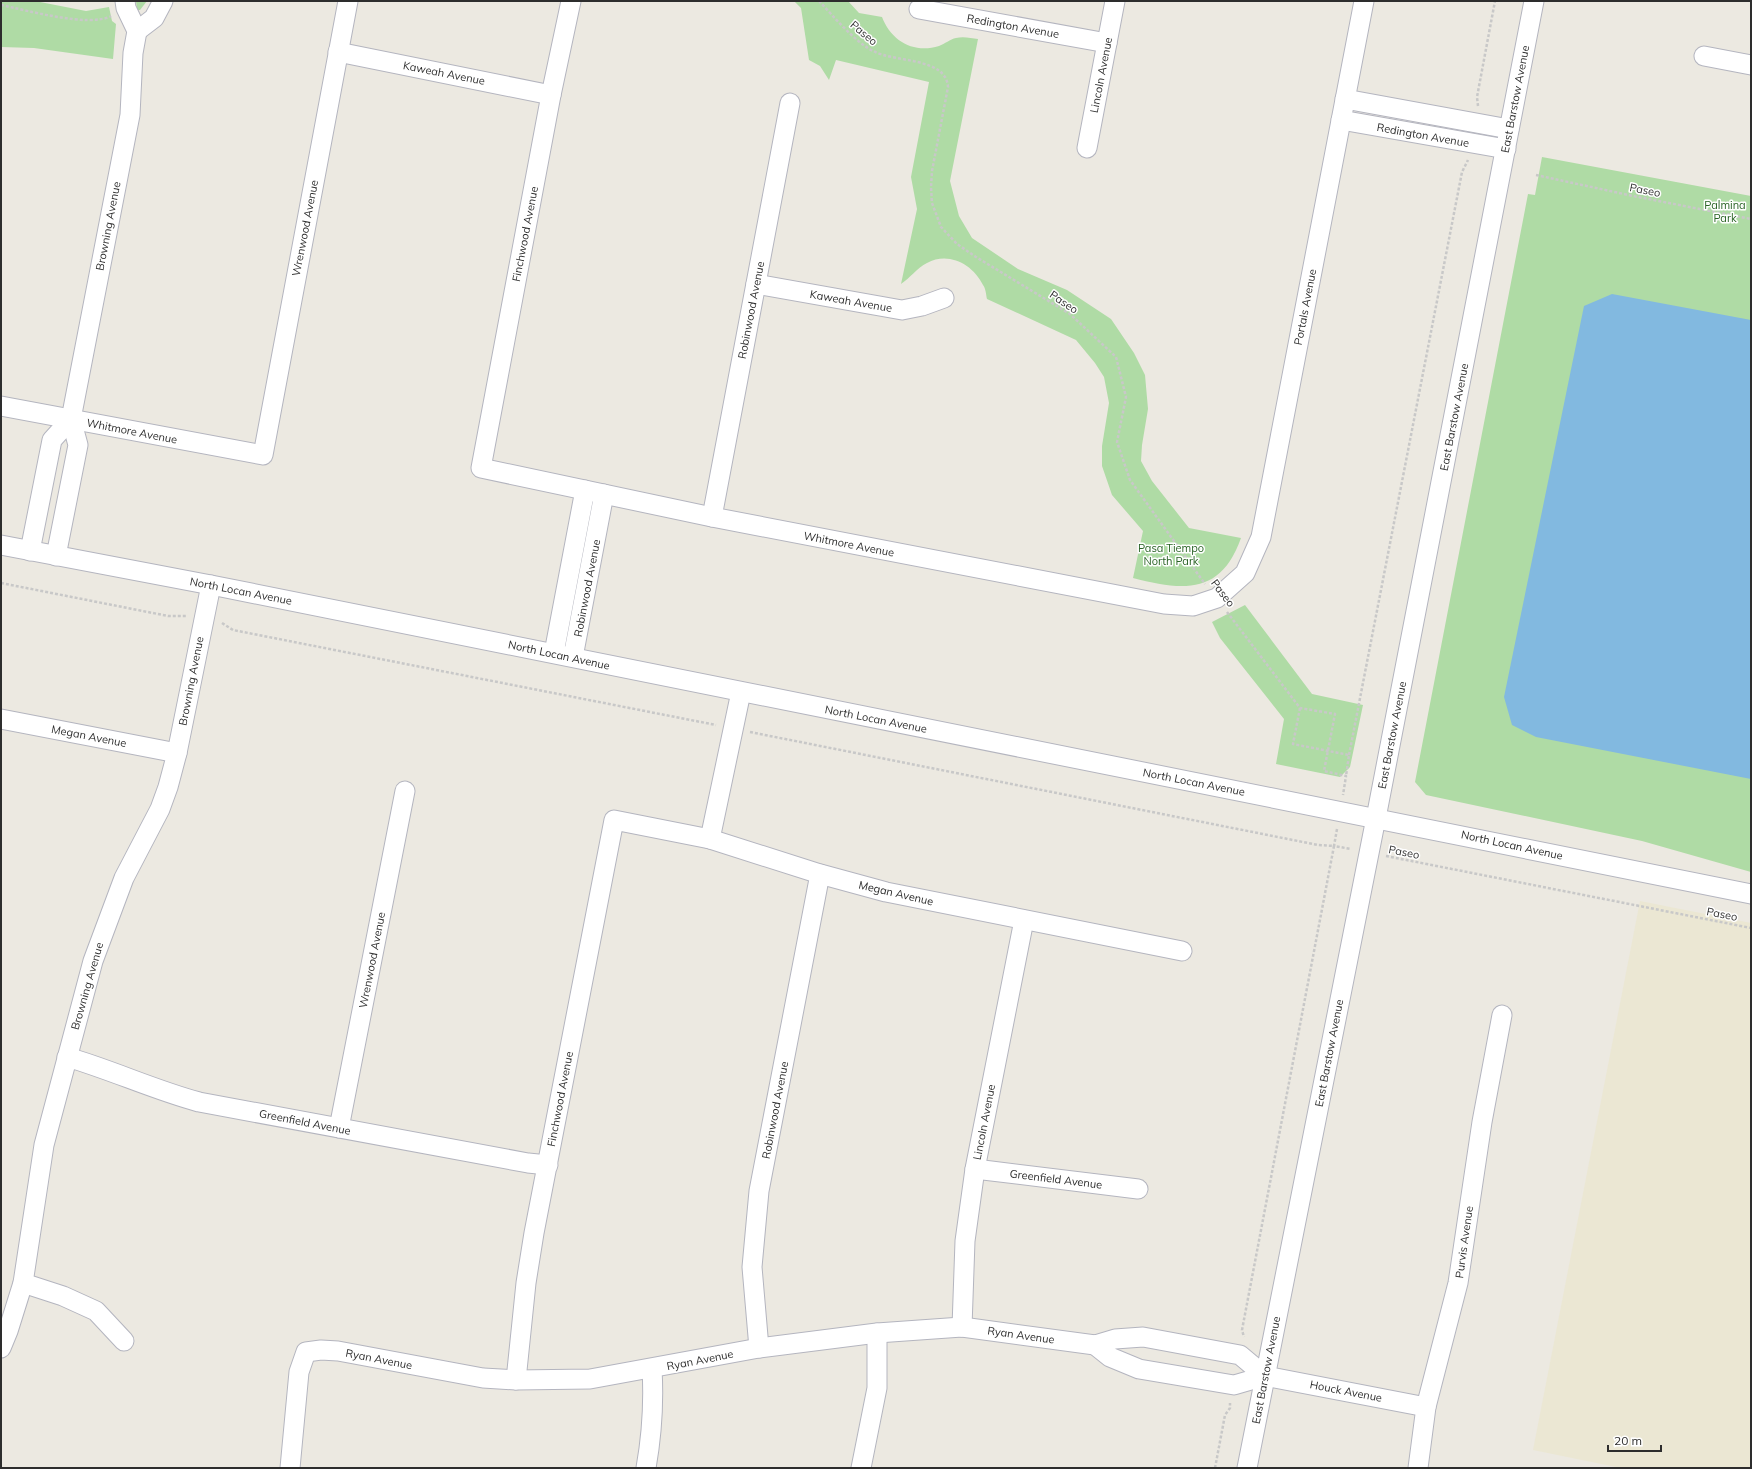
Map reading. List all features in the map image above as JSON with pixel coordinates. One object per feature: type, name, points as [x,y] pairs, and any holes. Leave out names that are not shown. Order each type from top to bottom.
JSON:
[{"type":"street","points":[[126,5],[137,31],[154,18],[163,1]]},
{"type":"street","name":"Wrenwood Avenue","points":[[262,455],[348,1]]},
{"type":"street","name":"Finchwood Avenue","points":[[481,468],[551,95],[571,1]]},
{"type":"street","name":"Lincoln Avenue","points":[[1087,148],[1115,1]]},
{"type":"street","name":"Portals Avenue","points":[[1217,598],[1245,573],[1261,537],[1364,1]]},
{"type":"street","name":"East Barstow Avenue","points":[[1247,1468],[1376,818],[1534,1]]},
{"type":"street","name":"Redington Avenue","points":[[919,9],[1107,43]]},
{"type":"street","name":"Browning Avenue","points":[[56,556],[78,445],[71,419],[130,115],[133,53],[137,31]]},
{"type":"street","name":"Kaweah Avenue","points":[[338,52],[551,95]]},
{"type":"street","points":[[1704,56],[1751,65]]},
{"type":"street","name":"Redington Avenue","points":[[1345,99],[1509,129]]},
{"type":"street","name":"Robinwood Avenue","points":[[712,517],[790,103]]},
{"type":"street","name":"Redington Avenue","points":[[1341,120],[1506,149]]},
{"type":"street","name":"Kaweah Avenue","points":[[756,284],[902,310],[922,306],[944,298]]},
{"type":"street","name":"Whitmore Avenue","points":[[1,406],[262,455]]},
{"type":"street","points":[[30,551],[52,440],[71,419]]},
{"type":"street","name":"Whitmore Avenue","points":[[481,468],[712,517],[1164,604],[1193,606],[1217,598]]},
{"type":"street","name":"Robinwood Avenue","points":[[554,653],[585,490]]},
{"type":"street","name":"Robinwood Avenue","points":[[573,657],[604,494]]},
{"type":"street","name":"North Locan Avenue","points":[[1,545],[554,653],[741,692],[1751,894]]},
{"type":"street","name":"Browning Avenue","points":[[1,1348],[23,1283],[44,1145],[92,961],[124,878],[160,809],[168,787],[210,585]]},
{"type":"street","points":[[710,839],[741,692]]},
{"type":"street","name":"Megan Avenue","points":[[1,719],[176,753]]},
{"type":"street","name":"Wrenwood Avenue","points":[[339,1128],[404,791]]},
{"type":"street","name":"Finchwood Avenue","points":[[516,1380],[526,1283],[534,1233],[614,820]]},
{"type":"street","name":"Megan Avenue","points":[[614,820],[710,839],[820,874],[886,892],[1182,951]]},
{"type":"street","name":"Robinwood Avenue","points":[[759,1348],[752,1267],[759,1191],[820,874]]},
{"type":"street","name":"Lincoln Avenue","points":[[962,1327],[965,1241],[975,1169],[1024,920]]},
{"type":"street","name":"Purvis Avenue","points":[[1418,1468],[1426,1407],[1458,1283],[1482,1122],[1502,1015]]},
{"type":"street","name":"Greenfield Avenue","points":[[67,1057],[90,1063],[169,1094],[191,1100],[528,1163],[548,1165]]},
{"type":"street","name":"Greenfield Avenue","points":[[975,1169],[1138,1189]]},
{"type":"street","points":[[23,1283],[63,1296],[96,1311],[124,1341]]},
{"type":"street","name":"Ryan Avenue","points":[[290,1468],[299,1372],[306,1352],[321,1350],[338,1351],[483,1378],[516,1380],[590,1379],[652,1369],[759,1348],[877,1332],[962,1327],[1095,1345],[1115,1338],[1143,1336],[1240,1355],[1265,1376]]},
{"type":"street","points":[[861,1468],[877,1388],[877,1332]]},
{"type":"street","points":[[1095,1345],[1110,1357],[1140,1369],[1234,1385],[1265,1376]]},
{"type":"street","points":[[646,1468],[652,1435],[654,1400],[652,1369]]},
{"type":"street","name":"Houck Avenue","points":[[1265,1376],[1426,1407]]},
{"type":"path","name":"Paseo","points":[[819,1],[863,45],[874,52],[886,57],[932,66],[942,72],[945,76],[947,79],[948,88],[932,171],[931,187],[932,203],[941,227],[957,244],[976,257],[1070,314],[1116,357],[1126,397],[1117,442],[1130,480],[1300,708]]},
{"type":"path","points":[[1478,107],[1477,97],[1495,1]]},
{"type":"path","points":[[1,5],[72,19],[94,20],[108,18],[126,5]]},
{"type":"path","points":[[1240,1355],[1244,1336],[1242,1330],[1334,846],[1349,755],[1462,172],[1468,160]]},
{"type":"path","name":"Paseo","points":[[1536,175],[1751,219]]},
{"type":"path","points":[[1,584],[168,616],[182,615]]},
{"type":"path","points":[[222,623],[233,630],[708,724]]},
{"type":"path","points":[[1346,776],[1324,771],[1328,751],[1335,714],[1300,708],[1293,744],[1328,751],[1349,755]]},
{"type":"path","name":"Paseo","points":[[751,732],[1310,843],[1334,846],[1751,928]]},
{"type":"path","points":[[1215,1468],[1225,1415],[1230,1408],[1234,1385]]},
{"type":"shaded area","points":[[1640,901],[1751,923],[1751,1468],[1621,1468],[1533,1450]]},
{"type":"green space","points":[[1,1],[35,1],[86,11],[109,7],[112,21],[116,24],[113,59],[34,48],[1,47]]},
{"type":"green space","points":[[136,1],[147,1],[140,10],[137,10]]},
{"type":"green space","name":"Pasa Tiempo North Park","points":[[794,1],[848,1],[859,13],[882,17],[891,33],[897,39],[912,47],[930,48],[939,46],[959,37],[978,39],[950,181],[959,216],[972,238],[1018,269],[1067,290],[1111,319],[1134,353],[1145,375],[1148,409],[1141,461],[1152,481],[1189,528],[1241,538],[1233,557],[1223,570],[1211,579],[1198,584],[1184,586],[1168,585],[1133,578],[1143,531],[1112,495],[1102,466],[1102,446],[1109,403],[1104,377],[1095,363],[1076,340],[987,299],[985,288],[973,271],[951,259],[943,258],[923,265],[901,284],[917,209],[911,177],[929,82],[836,60],[829,80],[820,66],[809,60],[801,8]]},
{"type":"green space","name":"Palmina Park","points":[[1542,157],[1751,196],[1751,872],[1642,841],[1426,795],[1415,782],[1528,194],[1535,195]]},
{"type":"green space","points":[[1245,605],[1312,694],[1363,705],[1350,767],[1340,777],[1276,764],[1284,719],[1220,638],[1212,622]]},
{"type":"water","points":[[1612,294],[1751,320],[1751,779],[1536,737],[1512,725],[1504,697],[1584,306]]}]
